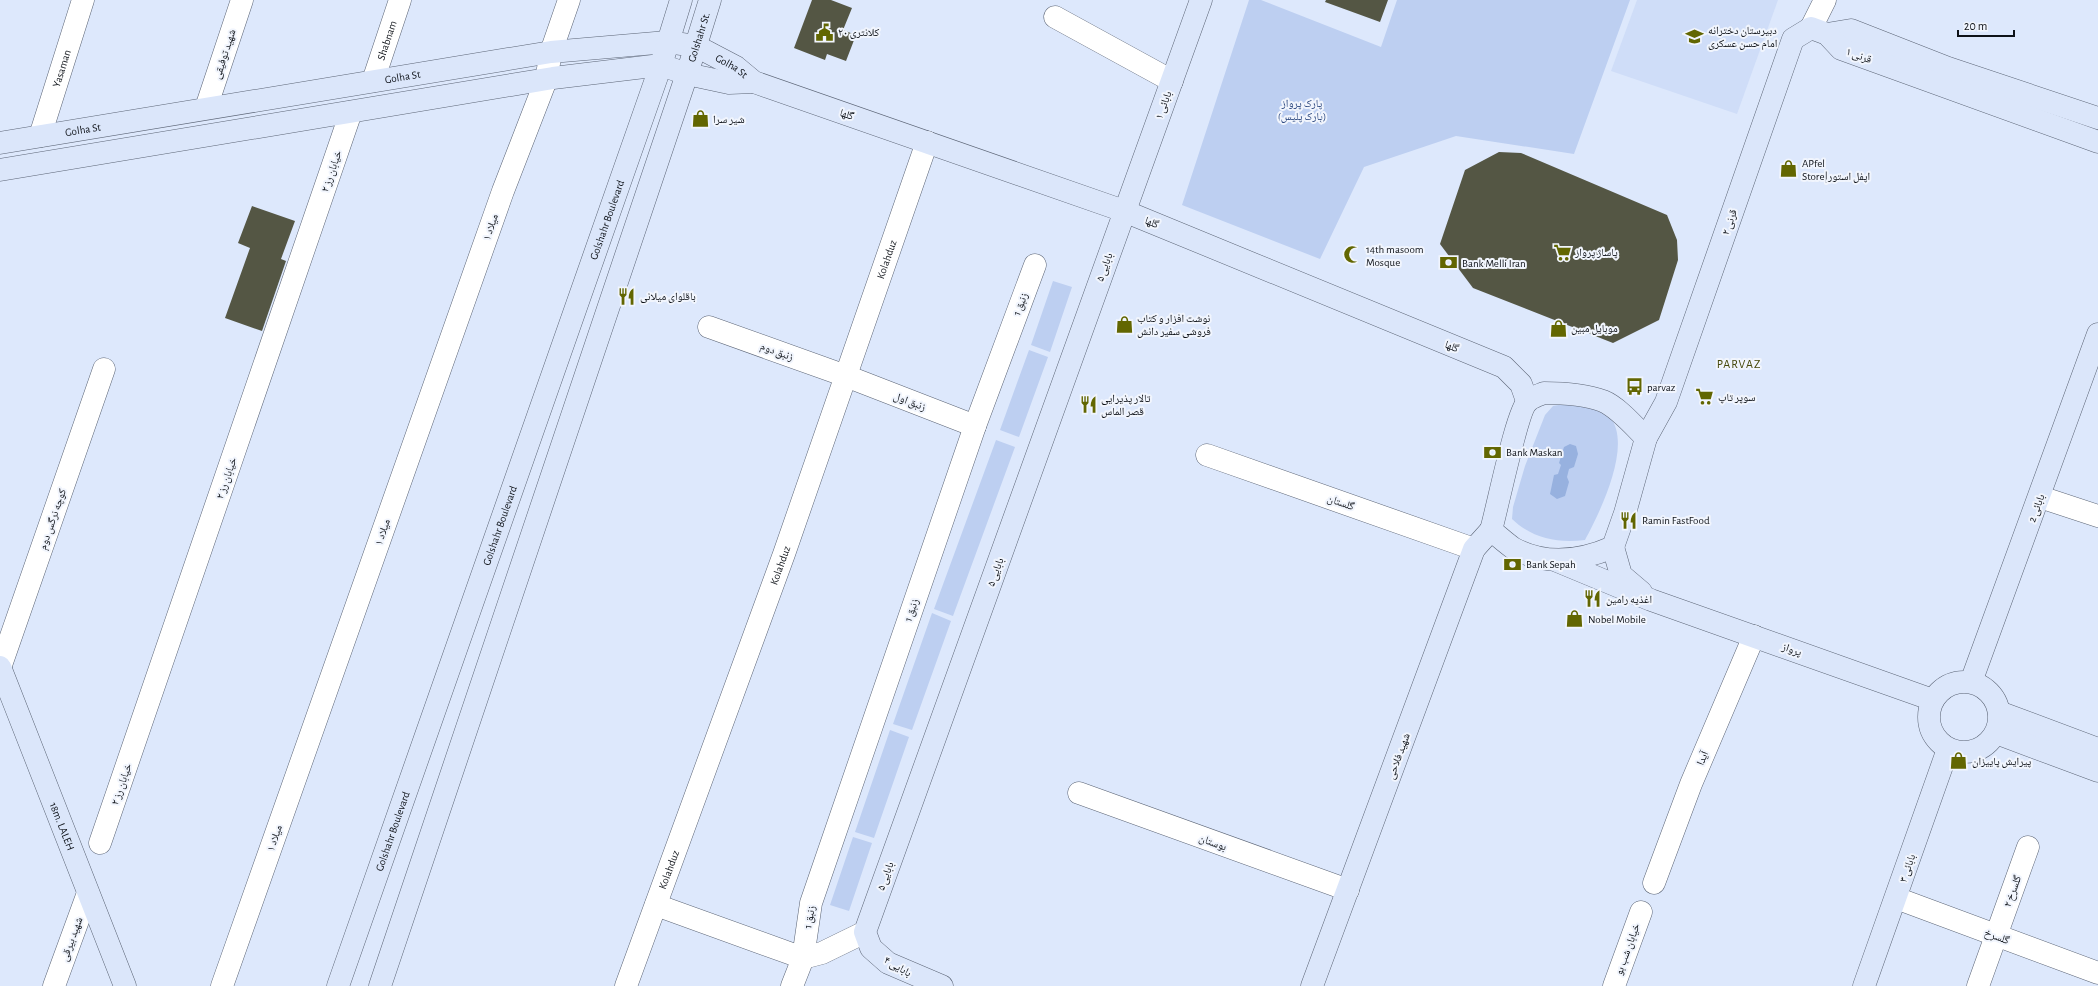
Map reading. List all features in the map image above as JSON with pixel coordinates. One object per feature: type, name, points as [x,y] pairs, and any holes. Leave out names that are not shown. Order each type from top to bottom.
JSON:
[{"type":"main road","points":[[660,65],[681,0]]},
{"type":"main road","name":"Golshahr St.","points":[[687,74],[710,0]]},
{"type":"main road","name":"بابائی ۱","points":[[1124,211],[1202,0]]},
{"type":"main road","name":"قرنی ۱","points":[[1819,31],[1851,30],[1948,68],[2098,118]]},
{"type":"main road","name":"قرنی ۱","points":[[1819,31],[1841,49],[2098,142]]},
{"type":"main road","name":"قرنی ۲","points":[[1612,547],[1627,506],[1646,438],[1666,402],[1792,40],[1819,31]]},
{"type":"main road","name":"Golha St","points":[[0,143],[551,52],[667,42],[696,46],[736,67],[754,82]]},
{"type":"main road","name":"Golha St","points":[[0,170],[546,80],[660,65],[687,74],[729,83],[754,82]]},
{"type":"main road","name":"Golshahr Boulevard","points":[[338,986],[660,65]]},
{"type":"main road","points":[[380,986],[687,74]]},
{"type":"main road","name":"گلها","points":[[754,82],[1124,211],[1504,367],[1521,384],[1527,401]]},
{"type":"main road","name":"۵ بابایی","points":[[865,932],[1124,211]]},
{"type":"main road","name":"بابائی 2","points":[[1971,682],[2040,498],[2098,334]]},
{"type":"main road","points":[[1612,547],[1595,554],[1566,561],[1536,556],[1514,548],[1491,530],[1501,497],[1507,461],[1522,409],[1527,401],[1544,393],[1571,394],[1605,402],[1630,421],[1646,438]]},
{"type":"main road","name":"شهید فلاحی","points":[[1312,986],[1474,549],[1491,530]]},
{"type":"main road","name":"پرواز","points":[[1612,547],[1621,575],[1651,600]]},
{"type":"main road","name":"پرواز","points":[[1551,558],[1651,600],[1933,700]]},
{"type":"main road","name":"18m. LALEH","points":[[2,679],[125,986]]},
{"type":"main road","points":[[1960,682],[1971,682],[1990,692],[1996,701],[1999,712],[1999,723],[1996,733],[1989,742],[1975,750],[1959,752],[1948,749],[1939,742],[1932,733],[1929,722],[1929,711],[1933,700],[1940,691],[1950,685],[1960,682]]},
{"type":"main road","points":[[1999,712],[2098,749]]},
{"type":"main road","points":[[1996,733],[2098,771]]},
{"type":"main road","name":"بابائی ۳","points":[[1864,986],[1948,749]]},
{"type":"main road","name":"بابایی ۴","points":[[865,932],[871,948],[888,963],[942,986]]},
{"type":"street","name":"Yasaman","points":[[40,136],[83,0]]},
{"type":"street","name":"شهید توفیقی","points":[[206,108],[242,0]]},
{"type":"street","name":"Shabnam","points":[[373,81],[400,0]]},
{"type":"street","name":"میلاد ۱","points":[[222,986],[502,191],[546,80],[551,52],[569,0]]},
{"type":"street","points":[[1819,31],[1825,0]]},
{"type":"street","points":[[1055,17],[1172,81]]},
{"type":"street","name":"خیابان رز ۲","points":[[100,843],[351,112]]},
{"type":"street","name":"Kolahduz","points":[[626,986],[784,554],[927,142]]},
{"type":"street","name":"زنبق 1","points":[[792,986],[803,958],[811,903],[975,426],[1035,265]]},
{"type":"street","name":"زنبق دوم","points":[[709,327],[846,376]]},
{"type":"street","name":"کوچه نرگس دوم","points":[[2,679],[104,369]]},
{"type":"street","name":"زنبق اول","points":[[846,376],[975,426]]},
{"type":"street","name":"گلستان","points":[[1207,456],[1474,549]]},
{"type":"street","points":[[2040,498],[2098,516]]},
{"type":"street","name":"آیدا","points":[[1654,883],[1691,784],[1754,636]]},
{"type":"street","name":"بوستان","points":[[1079,793],[1348,890]]},
{"type":"street","name":"گلسرخ ۲","points":[[1978,986],[2028,847]]},
{"type":"street","name":"شهید بیرقی","points":[[54,986],[88,893]]},
{"type":"street","name":"گلسرخ","points":[[1896,898],[2098,973]]},
{"type":"street","points":[[656,905],[803,958],[822,953],[865,932]]},
{"type":"street","name":"خیابان شب بو","points":[[1614,986],[1641,912]]},
{"type":"shaded area","name":"دبیرستان دخترانه امام حسن عسکری","points":[[1637,0],[1778,0],[1737,114],[1611,71]]},
{"type":"shaded area","points":[[1570,444],[1576,446],[1578,454],[1574,467],[1569,469],[1567,477],[1569,482],[1565,496],[1557,499],[1550,494],[1554,475],[1558,474],[1561,465],[1559,463],[1564,447]]},
{"type":"green space","name":"پارک پرواز (پارک پلیس)","points":[[1249,0],[1261,0],[1381,47],[1397,0],[1630,0],[1574,154],[1456,136],[1364,167],[1320,259],[1182,205]]},
{"type":"green space","points":[[1053,281],[1072,287],[1050,352],[1031,345]]},
{"type":"green space","points":[[1029,350],[1048,357],[1019,437],[1000,430]]},
{"type":"green space","points":[[1564,404],[1601,410],[1610,417],[1616,429],[1618,444],[1612,478],[1606,496],[1585,540],[1565,541],[1546,538],[1528,531],[1512,519],[1513,507],[1525,466],[1545,415],[1553,406]]},
{"type":"green space","points":[[996,440],[1015,447],[953,616],[934,609]]},
{"type":"green space","points":[[932,613],[951,621],[912,730],[893,724]]},
{"type":"green space","points":[[890,730],[909,737],[874,838],[855,832]]},
{"type":"green space","points":[[853,837],[872,843],[849,911],[830,905]]},
{"type":"building","name":"کلانتری ۲۰","points":[[812,0],[831,0],[852,8],[843,30],[856,35],[846,61],[827,54],[825,60],[794,48]]},
{"type":"building","points":[[1326,0],[1388,0],[1380,22],[1325,2]]},
{"type":"building","name":"پاساژ پرواز","points":[[1499,152],[1521,153],[1667,215],[1677,240],[1678,260],[1659,320],[1613,343],[1473,288],[1440,244],[1465,170]]},
{"type":"building","points":[[252,206],[295,221],[281,259],[286,261],[262,331],[225,318],[250,248],[238,243]]},
{"type":"place","name":"کلانتری ۲۰","points":[[825,32]]},
{"type":"place","name":"دبیرستان دخترانه امام حسن عسکری","points":[[1695,36]]},
{"type":"place","name":"شیر سرا","points":[[700,119]]},
{"type":"place","name":"APfel Store|اپفل استور","points":[[1789,169]]},
{"type":"place","name":"پاساژ پرواز","points":[[1562,252]]},
{"type":"place","name":"14th masoom Mosque","points":[[1353,255]]},
{"type":"place","name":"Bank Melli Iran","points":[[1449,263]]},
{"type":"place","name":"باقلوای میلانی","points":[[627,296]]},
{"type":"place","name":"نوشت افزار و کتاب فروشی سفیر دانش","points":[[1124,324]]},
{"type":"place","name":"موبایل مبین","points":[[1558,328]]},
{"type":"place","name":"parvaz","points":[[1634,387]]},
{"type":"place","name":"سوپر تاپ","points":[[1705,397]]},
{"type":"place","name":"تالار پذیرایی قصر الماس","points":[[1088,404]]},
{"type":"place","name":"Bank Maskan","points":[[1493,452]]},
{"type":"place","name":"Ramin FastFood","points":[[1629,520]]},
{"type":"place","name":"Bank Sepah","points":[[1513,564]]},
{"type":"place","name":"اغذیه رامین","points":[[1593,599]]},
{"type":"place","name":"Nobel Mobile","points":[[1575,619]]},
{"type":"place","name":"پیرایش پاییزان","points":[[1959,761]]},
{"type":"district","name":"PARVAZ","points":[[1739,364]]}]
